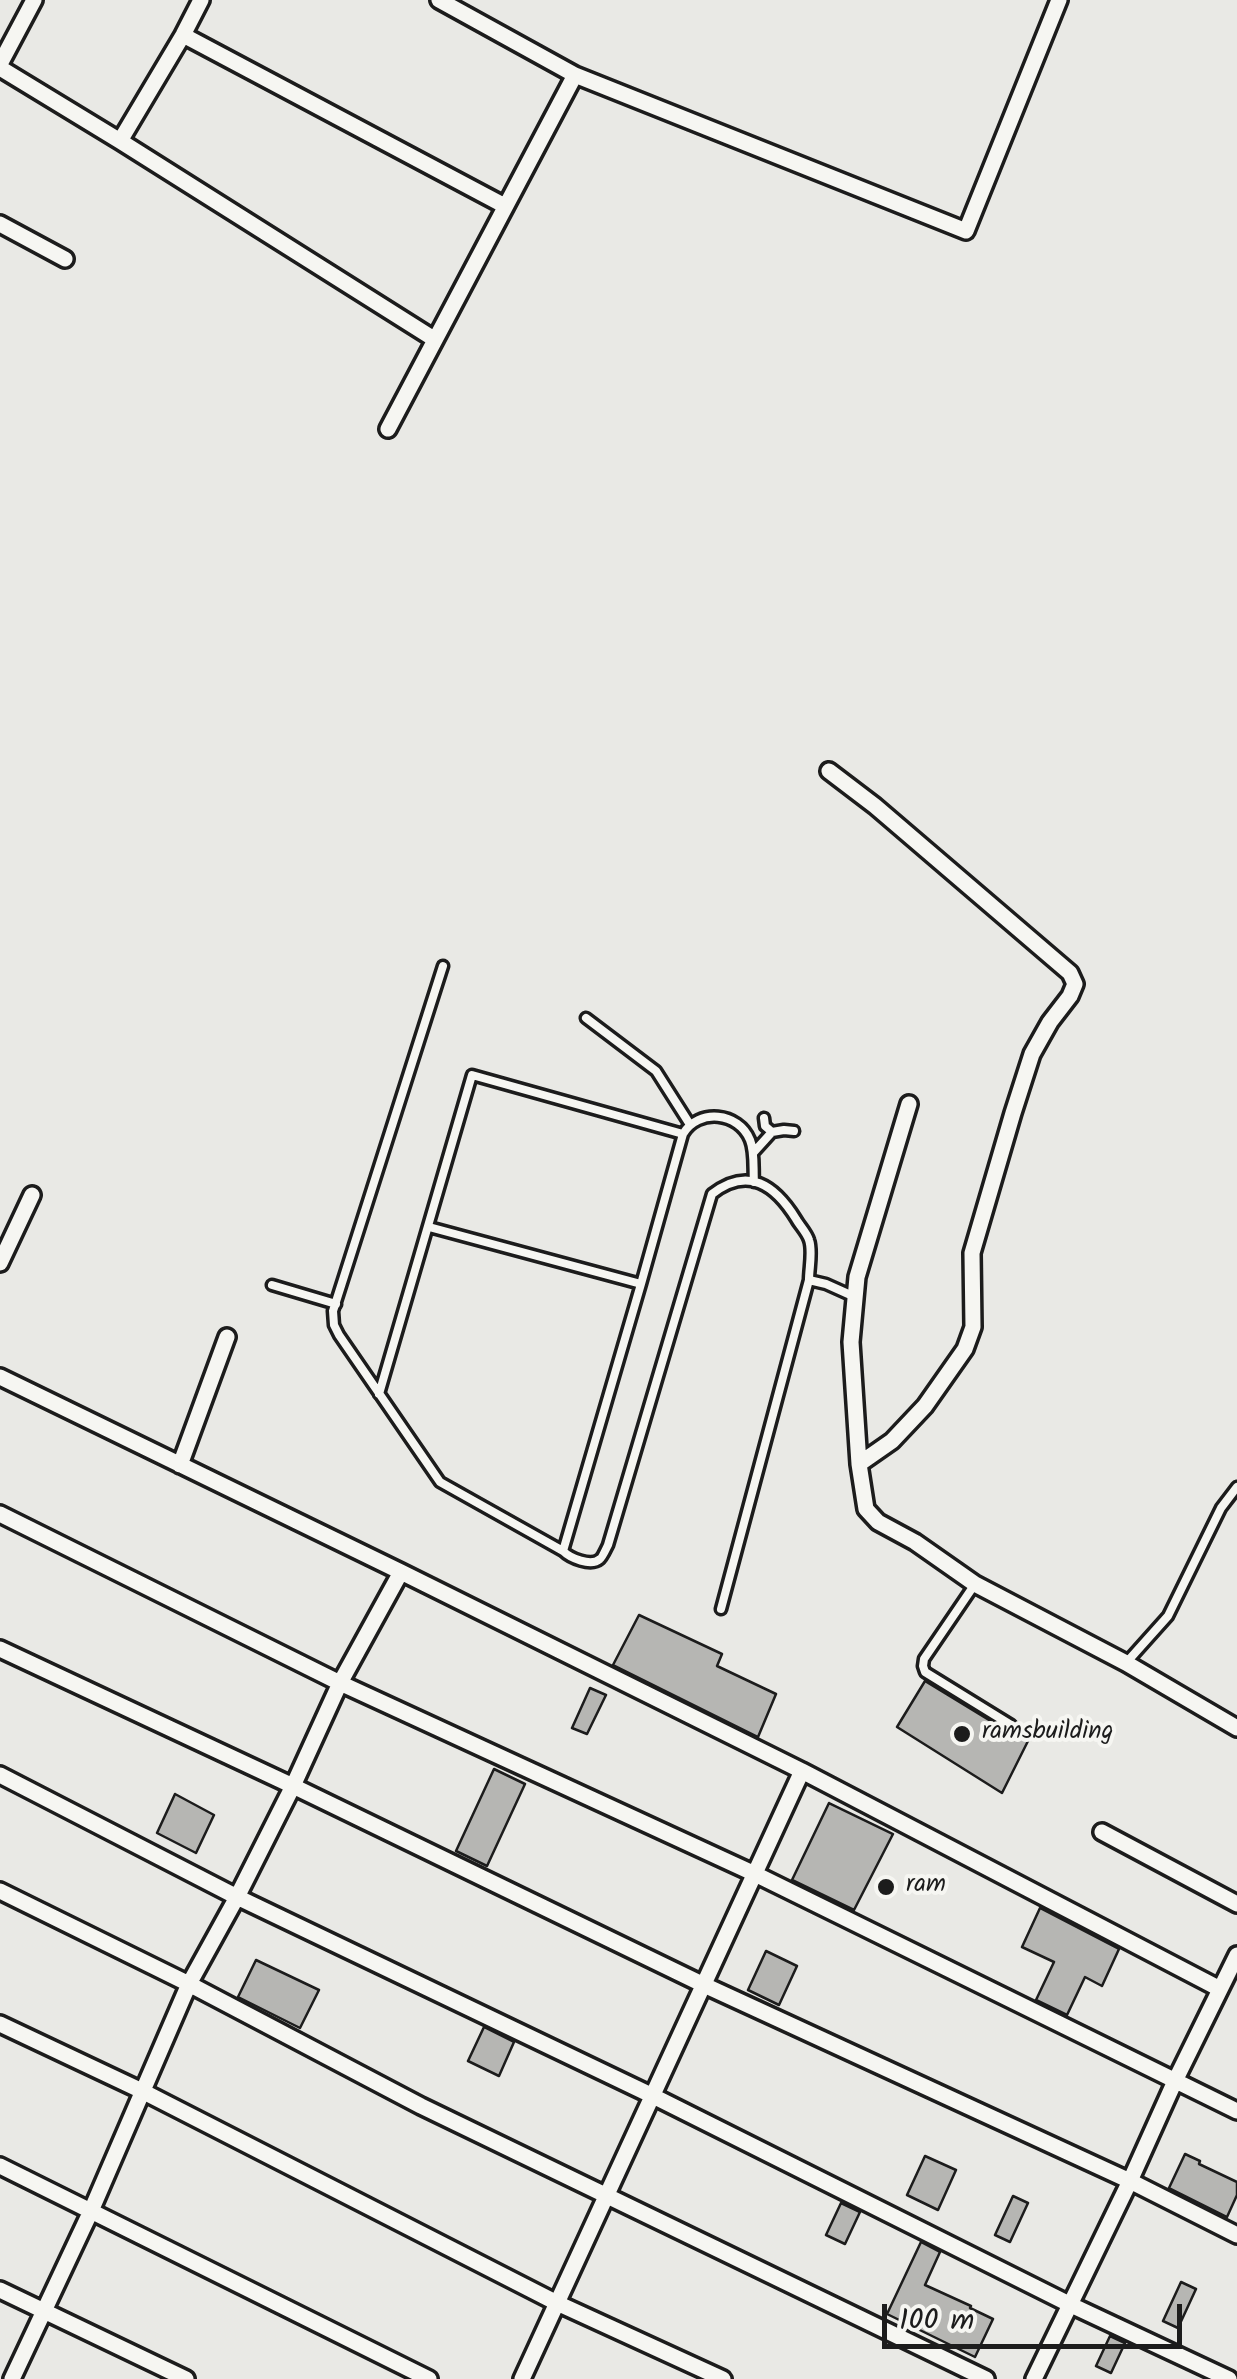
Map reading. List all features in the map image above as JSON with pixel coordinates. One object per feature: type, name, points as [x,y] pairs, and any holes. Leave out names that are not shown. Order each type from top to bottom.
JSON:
[{"type":"street","points":[[34,0],[0,66],[434,339]]},
{"type":"street","points":[[120,141],[200,0]]},
{"type":"street","points":[[439,0],[575,75],[966,232],[1059,0]]},
{"type":"street","points":[[183,35],[505,206]]},
{"type":"street","points":[[388,430],[575,75]]},
{"type":"street","points":[[0,224],[64,258]]},
{"type":"street","points":[[828,771],[876,806],[1070,973],[1075,984],[1032,1054],[1013,1113],[972,1253],[973,1327],[965,1349],[925,1406],[892,1442],[859,1464]]},
{"type":"street","points":[[910,1104],[857,1277],[851,1342],[866,1509],[878,1522],[916,1542],[975,1584],[1126,1662],[1237,1728]]},
{"type":"street","points":[[0,1264],[32,1195]]},
{"type":"street","points":[[180,1465],[227,1337]]},
{"type":"street","points":[[0,1378],[802,1771],[1220,1989]]},
{"type":"street","points":[[0,1514],[340,1683],[755,1874],[1237,2111]]},
{"type":"street","points":[[12,2379],[91,2211],[190,1984],[293,1786],[340,1683],[402,1572]]},
{"type":"street","points":[[0,1648],[1237,2235]]},
{"type":"street","points":[[522,2379],[802,1771]]},
{"type":"street","points":[[0,1775],[237,1897],[1228,2379]]},
{"type":"street","points":[[1102,1832],[1237,1904]]},
{"type":"street","points":[[0,1892],[190,1984],[421,2106],[986,2379]]},
{"type":"street","points":[[1034,2379],[1237,1954]]},
{"type":"street","points":[[0,2024],[142,2091],[557,2303],[722,2379]]},
{"type":"street","points":[[0,2166],[429,2379]]},
{"type":"street","points":[[0,2290],[186,2379]]},
{"type":"lane","points":[[443,966],[336,1304],[334,1325],[440,1482],[568,1557],[595,1562],[608,1545],[712,1194],[725,1184],[742,1180],[761,1183],[775,1191],[810,1242],[809,1280],[721,1609]]},
{"type":"lane","points":[[586,1018],[656,1071],[689,1123]]},
{"type":"lane","points":[[379,1395],[472,1075],[682,1134]]},
{"type":"lane","points":[[563,1551],[682,1134],[689,1123],[704,1116],[738,1125],[752,1143],[754,1182]]},
{"type":"lane","points":[[764,1118],[765,1126],[772,1132]]},
{"type":"lane","points":[[753,1153],[772,1132],[794,1131]]},
{"type":"lane","points":[[429,1227],[641,1284]]},
{"type":"lane","points":[[809,1280],[855,1297]]},
{"type":"lane","points":[[272,1285],[336,1304]]},
{"type":"lane","points":[[1126,1662],[1168,1616],[1221,1508],[1237,1487]]},
{"type":"lane","points":[[975,1584],[923,1666],[926,1672],[1011,1724]]},
{"type":"building","points":[[639,1615],[722,1654],[717,1666],[776,1694],[758,1737],[613,1665]]},
{"type":"building","name":"ramsbuilding","points":[[925,1681],[1028,1741],[1002,1793],[897,1727]]},
{"type":"building","points":[[590,1688],[606,1695],[587,1734],[572,1728]]},
{"type":"building","points":[[494,1769],[525,1784],[487,1866],[456,1851]]},
{"type":"building","points":[[175,1794],[214,1815],[196,1853],[157,1833]]},
{"type":"building","points":[[829,1803],[893,1834],[854,1910],[792,1880]]},
{"type":"building","points":[[1040,1908],[1119,1949],[1102,1986],[1085,1977],[1067,2015],[1036,2000],[1054,1962],[1022,1947]]},
{"type":"building","points":[[766,1951],[797,1966],[779,2005],[748,1990]]},
{"type":"building","points":[[256,1960],[319,1990],[300,2028],[238,1997]]},
{"type":"building","points":[[484,2027],[514,2042],[499,2076],[468,2061]]},
{"type":"building","points":[[1185,2154],[1237,2182],[1237,2195],[1227,2217],[1169,2188]]},
{"type":"building","points":[[925,2156],[956,2170],[938,2210],[907,2195]]},
{"type":"building","points":[[1013,2196],[1028,2203],[1010,2242],[995,2235]]},
{"type":"building","points":[[841,2203],[860,2212],[845,2244],[826,2235]]},
{"type":"building","points":[[921,2242],[940,2252],[925,2285],[993,2319],[975,2357],[887,2314]]},
{"type":"building","points":[[1181,2282],[1196,2289],[1178,2328],[1163,2321]]},
{"type":"building","points":[[1110,2336],[1125,2343],[1111,2373],[1096,2366]]},
{"type":"place","name":"ramsbuilding","points":[[962,1734]]},
{"type":"place","name":"ram","points":[[886,1887]]}]
